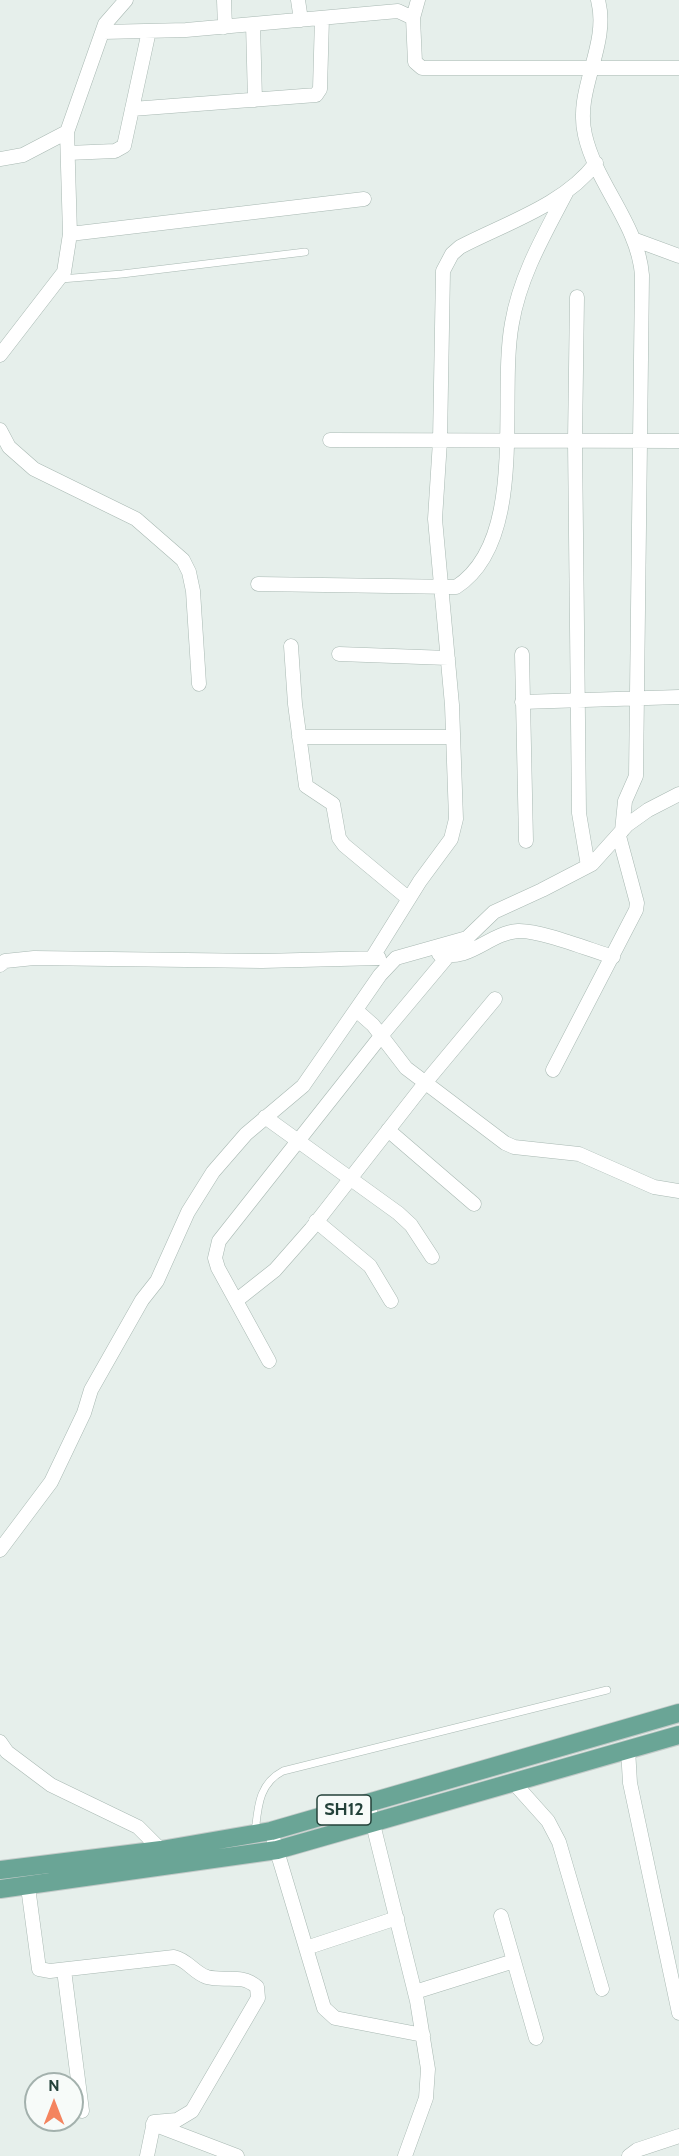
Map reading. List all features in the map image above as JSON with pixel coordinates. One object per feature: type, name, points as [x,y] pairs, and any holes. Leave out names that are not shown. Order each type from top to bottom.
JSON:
[{"type":"main road","name":"SH12","points":[[0,1870],[161,1850],[263,1832],[368,1804],[679,1713]]},
{"type":"main road","points":[[0,1889],[28,1887],[277,1850],[679,1735]]},
{"type":"street","points":[[0,355],[8,342],[61,279],[67,261],[70,234],[67,132],[105,24],[126,0]]},
{"type":"street","points":[[224,0],[225,27]]},
{"type":"street","points":[[298,0],[301,20]]},
{"type":"street","points":[[418,0],[413,18],[415,62],[422,68],[679,68]]},
{"type":"street","points":[[553,1070],[613,957],[636,910],[637,903],[621,833],[625,801],[636,776],[642,275],[633,239],[585,136],[583,123],[592,68],[601,32],[598,0]]},
{"type":"street","points":[[103,32],[225,27],[398,11],[413,18]]},
{"type":"street","points":[[132,109],[316,94],[320,89],[322,18]]},
{"type":"street","points":[[253,24],[255,100]]},
{"type":"street","points":[[68,153],[122,150],[149,31]]},
{"type":"street","points":[[0,159],[24,155],[67,132]]},
{"type":"street","points":[[258,584],[442,588],[456,586],[465,581],[486,555],[499,522],[507,441],[511,326],[515,304],[529,264],[567,192],[596,163]]},
{"type":"street","points":[[372,958],[409,899],[440,856],[454,830],[453,737],[435,519],[440,441],[443,271],[447,262],[460,247],[567,192]]},
{"type":"street","points":[[70,234],[364,199]]},
{"type":"street","points":[[633,239],[679,256]]},
{"type":"street","points":[[577,297],[575,441],[579,813],[588,866]]},
{"type":"street","points":[[0,430],[9,447],[34,469],[136,519],[183,560],[189,572],[193,591],[199,684]]},
{"type":"street","points":[[330,440],[679,441]]},
{"type":"street","points":[[291,646],[304,782],[312,791],[333,804],[339,838],[344,845],[409,899]]},
{"type":"street","points":[[339,654],[448,658]]},
{"type":"street","points":[[522,654],[526,841]]},
{"type":"street","points":[[522,702],[679,697]]},
{"type":"street","points":[[299,737],[453,737]]},
{"type":"street","points":[[0,965],[34,958],[262,962],[396,958],[467,939],[494,912],[588,866],[648,810],[679,794]]},
{"type":"street","points":[[423,950],[448,956],[465,954],[501,936],[520,931],[613,957]]},
{"type":"street","points":[[269,1361],[218,1268],[216,1249],[219,1241],[381,1036],[448,956]]},
{"type":"street","points":[[0,1550],[51,1482],[84,1413],[92,1390],[142,1300],[157,1281],[188,1212],[213,1172],[246,1134],[303,1086],[396,958]]},
{"type":"street","points":[[237,1300],[275,1270],[495,999]]},
{"type":"street","points":[[356,1010],[381,1036],[406,1068],[485,1130],[514,1148],[579,1154],[654,1187],[679,1191]]},
{"type":"street","points":[[265,1117],[411,1225],[432,1257]]},
{"type":"street","points":[[388,1130],[474,1204]]},
{"type":"street","points":[[316,1221],[370,1266],[391,1301]]},
{"type":"street","points":[[0,1743],[7,1752],[51,1785],[138,1827],[161,1850]]},
{"type":"street","points":[[628,1749],[630,1783],[679,2013]]},
{"type":"street","points":[[514,1784],[548,1821],[559,1842],[602,1989]]},
{"type":"street","points":[[368,1804],[415,1992],[428,2069],[426,2098],[405,2156]]},
{"type":"street","points":[[263,1832],[277,1850],[328,2014],[335,2018],[423,2035]]},
{"type":"street","points":[[28,1887],[37,1965],[43,1970],[63,1970],[174,1957],[187,1962],[208,1977],[240,1978],[257,1987],[258,1998],[192,2111],[186,2117],[155,2121],[147,2156]]},
{"type":"street","points":[[501,1916],[536,2038]]},
{"type":"street","points":[[306,1948],[397,1918]]},
{"type":"street","points":[[415,1992],[514,1961]]},
{"type":"street","points":[[63,1970],[77,2072]]},
{"type":"street","points":[[153,2124],[237,2156]]},
{"type":"street","points":[[629,2156],[679,2136]]},
{"type":"lane","points":[[61,279],[305,252]]},
{"type":"lane","points":[[263,1832],[263,1787],[272,1777],[283,1772],[607,1690]]}]
